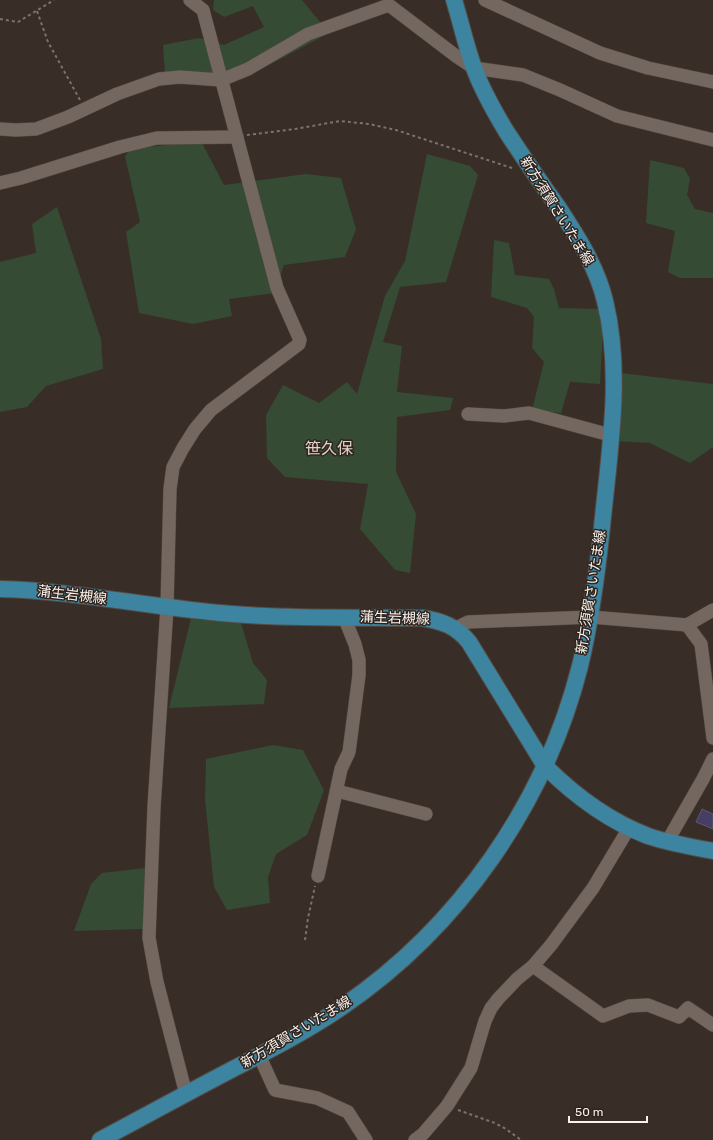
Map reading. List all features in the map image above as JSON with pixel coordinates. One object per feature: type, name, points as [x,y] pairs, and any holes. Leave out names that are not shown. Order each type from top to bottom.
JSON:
[{"type":"main road","name":"新方須賀さいたま線","points":[[100,1140],[293,1037],[342,1007],[397,964],[423,941],[467,892],[488,864],[521,814],[545,766],[569,704],[579,670],[591,617],[599,557],[612,416],[614,353],[605,299],[596,273],[573,230],[506,131],[492,106],[474,68],[454,0]]},
{"type":"main road","name":"蒲生岩槻線","points":[[0,590],[50,592],[167,608],[232,614],[422,618],[447,623],[456,628],[469,642],[545,766],[559,780],[593,806],[629,828],[667,842],[713,851]]},
{"type":"street","points":[[186,1094],[157,982],[149,938],[154,807],[167,608],[170,489],[173,467],[195,429],[211,410],[299,344],[300,340],[278,288],[221,80],[204,10],[190,0]]},
{"type":"street","points":[[485,0],[600,53],[648,68],[713,82]]},
{"type":"street","points":[[0,128],[16,130],[36,129],[85,110],[117,94],[159,79],[180,77],[221,80],[248,69],[308,34],[389,5],[474,68],[523,75],[617,116],[713,140]]},
{"type":"street","points":[[0,183],[157,138],[237,137]]},
{"type":"street","points":[[468,414],[504,416],[530,413],[610,435]]},
{"type":"street","points":[[456,628],[468,622],[591,617],[687,625],[713,610]]},
{"type":"street","points":[[318,876],[342,769],[349,752],[359,675],[359,660],[355,644],[344,616]]},
{"type":"street","points":[[687,625],[701,644],[713,738]]},
{"type":"street","points":[[667,842],[713,759]]},
{"type":"street","points":[[337,791],[426,814]]},
{"type":"street","points":[[421,1138],[445,1108],[470,1068],[485,1021],[491,1008],[498,998],[517,979],[533,966],[551,945],[593,888],[629,828]]},
{"type":"street","points":[[533,966],[602,1016],[629,1006],[648,1005],[678,1017],[688,1008],[713,1025]]},
{"type":"street","points":[[259,1055],[275,1090],[317,1098],[348,1112],[366,1140]]},
{"type":"path","points":[[0,19],[18,22],[54,0]]},
{"type":"path","points":[[37,11],[48,42],[85,110]]},
{"type":"path","points":[[237,137],[340,121],[369,124],[396,130],[517,170]]},
{"type":"path","points":[[305,940],[308,918],[318,876]]},
{"type":"path","points":[[445,1108],[457,1110],[495,1123],[521,1140]]},
{"type":"green space","points":[[214,0],[302,0],[329,33],[243,79],[210,72],[165,74],[163,45],[199,38],[224,45],[264,27],[253,6],[224,17],[213,10]]},
{"type":"green space","points":[[201,141],[224,185],[306,174],[341,178],[356,229],[345,257],[284,265],[275,293],[229,299],[232,316],[193,324],[139,313],[126,232],[140,222],[125,156],[131,149]]},
{"type":"green space","points":[[427,154],[470,166],[478,175],[446,282],[400,287],[383,342],[402,346],[397,392],[453,398],[450,410],[397,417],[396,472],[416,514],[410,573],[395,570],[360,529],[368,484],[285,477],[267,458],[266,415],[283,385],[319,403],[347,382],[357,394],[385,296],[405,261]]},
{"type":"green space","points":[[650,160],[684,168],[690,179],[687,195],[695,209],[713,213],[713,278],[680,278],[668,272],[675,231],[646,223]]},
{"type":"green space","points":[[57,207],[101,339],[103,369],[46,386],[27,407],[0,412],[0,262],[36,253],[32,224]]},
{"type":"green space","points":[[494,240],[509,243],[515,275],[549,279],[554,289],[559,308],[604,309],[600,384],[570,382],[561,413],[532,410],[544,362],[532,348],[534,317],[527,308],[491,297]]},
{"type":"green space","points":[[621,373],[713,384],[713,447],[690,463],[650,443],[613,441]]},
{"type":"green space","points":[[191,618],[241,623],[253,663],[267,680],[264,704],[169,708]]},
{"type":"green space","points":[[273,745],[303,750],[324,790],[307,835],[276,854],[268,877],[270,903],[227,910],[214,887],[205,799],[206,759]]},
{"type":"green space","points":[[145,868],[144,929],[74,931],[91,884],[102,873]]},
{"type":"building","points":[[702,809],[713,814],[713,829],[696,822]]},
{"type":"district","name":"笹久保","points":[[329,448]]}]
